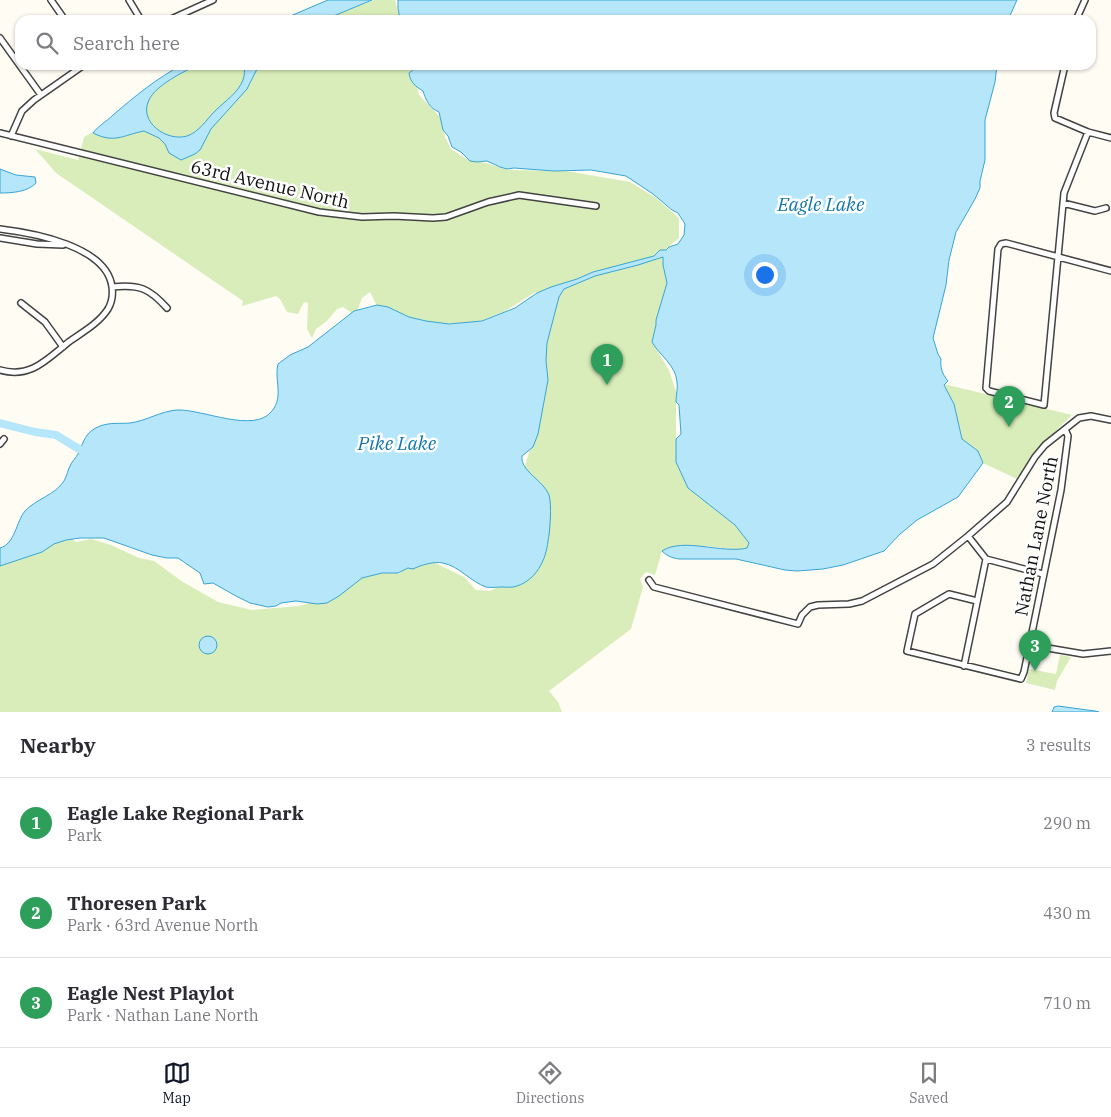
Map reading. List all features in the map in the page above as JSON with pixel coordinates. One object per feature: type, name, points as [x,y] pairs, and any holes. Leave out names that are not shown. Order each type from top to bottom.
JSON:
[{"type":"street","points":[[51,0],[62,15]]},
{"type":"street","points":[[129,0],[138,15]]},
{"type":"street","points":[[180,15],[214,0]]},
{"type":"street","points":[[1078,15],[1085,0]]},
{"type":"street","points":[[0,38],[15,59]]},
{"type":"street","points":[[23,70],[41,95]]},
{"type":"street","points":[[11,136],[22,111],[77,70]]},
{"type":"street","points":[[1064,70],[1054,113],[1055,118],[1088,132],[1111,138]]},
{"type":"street","points":[[1088,132],[1067,183],[1063,203],[1057,257],[1044,405],[989,391],[986,388],[999,246],[1006,244],[1057,257],[1111,271]]},
{"type":"street","name":"63rd Avenue North","points":[[0,133],[280,203],[342,216],[439,217],[495,200],[520,195],[596,206]]},
{"type":"street","points":[[1063,203],[1095,211],[1106,208]]},
{"type":"street","points":[[0,229],[46,237],[80,249],[104,267],[112,287],[110,303],[103,315],[42,363],[24,373],[0,370]]},
{"type":"street","points":[[0,238],[37,244],[66,245]]},
{"type":"street","points":[[112,287],[132,286],[143,288],[156,296],[167,308]]},
{"type":"street","points":[[20,303],[45,322],[63,347]]},
{"type":"street","points":[[648,580],[654,587],[798,624],[802,615],[810,607],[862,601],[934,564],[1007,502],[1041,449],[1065,429],[1079,418],[1095,416],[1111,420]]},
{"type":"street","name":"Nathan Lane North","points":[[964,666],[1018,679],[1023,677],[1062,485],[1068,436],[1065,429]]},
{"type":"street","points":[[968,536],[986,559],[1043,574]]},
{"type":"street","points":[[978,601],[949,594],[922,609],[915,614],[907,651],[964,666],[978,601],[986,559]]},
{"type":"street","points":[[1030,645],[1083,654],[1111,651]]},
{"type":"green space","points":[[374,0],[395,0],[399,15],[335,15]]},
{"type":"green space","points":[[185,70],[413,70],[419,95],[440,117],[445,137],[451,149],[470,161],[486,163],[508,170],[566,171],[630,182],[656,198],[679,218],[679,238],[666,249],[663,265],[667,283],[656,320],[652,342],[669,370],[676,392],[676,462],[688,488],[735,525],[749,543],[747,548],[738,550],[707,546],[662,551],[655,575],[646,572],[640,579],[643,587],[631,629],[549,691],[558,702],[562,712],[0,712],[0,562],[67,534],[76,542],[91,539],[111,545],[139,558],[154,561],[183,582],[218,602],[252,610],[299,606],[313,602],[365,572],[380,574],[390,569],[399,574],[412,563],[427,559],[464,577],[476,590],[490,591],[515,579],[526,474],[525,466],[535,433],[543,291],[534,293],[505,311],[471,325],[454,323],[423,326],[382,316],[370,292],[362,298],[357,311],[352,313],[343,307],[337,309],[327,321],[316,329],[312,338],[307,329],[308,303],[304,302],[298,314],[287,312],[280,299],[276,296],[242,306],[243,301],[56,173],[35,149],[78,160],[84,137],[121,116],[159,85]]},
{"type":"green space","points":[[944,384],[1072,415],[1035,451],[1017,479],[983,463],[978,451],[962,439],[954,404]]},
{"type":"green space","points":[[1060,655],[1071,657],[1057,681],[1055,690],[1026,683],[1029,669],[1056,674]]},
{"type":"water","points":[[328,0],[372,0],[336,15],[293,15]]},
{"type":"water","points":[[398,0],[1017,0],[1010,15],[399,15]]},
{"type":"water","points":[[174,70],[188,70],[157,89],[149,100],[147,116],[151,123],[163,133],[179,137],[195,132],[235,93],[241,85],[245,70],[256,70],[247,89],[211,129],[200,150],[181,160],[169,153],[165,144],[159,138],[144,131],[119,138],[107,138],[93,133],[129,101]]},
{"type":"water","name":"Eagle Lake","points":[[413,70],[996,70],[985,120],[985,160],[980,188],[956,232],[933,338],[941,359],[944,376],[948,381],[944,385],[954,404],[962,439],[978,451],[983,463],[958,497],[917,520],[884,551],[843,565],[797,571],[736,559],[679,559],[664,553],[662,551],[681,545],[737,549],[747,548],[749,543],[735,525],[688,488],[676,462],[676,439],[681,434],[679,405],[676,402],[676,376],[674,370],[652,342],[656,320],[667,283],[663,257],[595,276],[564,289],[559,297],[547,343],[548,380],[538,434],[533,447],[522,456],[522,461],[528,471],[549,495],[551,511],[549,537],[545,555],[539,568],[524,583],[511,587],[486,587],[475,582],[454,567],[443,563],[436,563],[413,569],[408,568],[398,573],[382,573],[362,578],[327,603],[317,604],[296,601],[268,607],[250,603],[213,583],[204,584],[200,573],[178,558],[152,555],[104,538],[66,540],[54,544],[42,552],[0,566],[0,548],[9,542],[25,511],[60,486],[86,437],[95,428],[108,424],[136,422],[177,410],[241,421],[264,418],[276,405],[278,364],[290,355],[308,347],[354,311],[377,305],[388,307],[409,317],[426,321],[449,324],[482,321],[515,308],[537,293],[551,287],[593,272],[654,256],[660,250],[666,250],[678,244],[684,235],[685,224],[678,213],[626,176],[591,170],[507,169],[487,161],[470,161],[461,152],[452,147],[448,136],[443,130],[439,112],[430,106],[423,91],[412,82],[409,73]]},
{"type":"water","points":[[0,169],[16,175],[35,177],[36,183],[24,190],[0,193]]},
{"type":"water","points":[[208,636],[214,639],[217,645],[214,651],[208,654],[202,651],[199,645],[202,639]]},
{"type":"water","points":[[1054,707],[1099,712],[1052,712]]},
{"type":"waterway","points":[[0,423],[56,435],[79,449]]},
{"type":"place","name":"Eagle Lake Regional Park","points":[[607,385]]},
{"type":"place","name":"Thoresen Park","points":[[1009,427]]},
{"type":"place","name":"Eagle Nest Playlot","points":[[1035,671]]},
{"type":"water label","name":"Pike Lake","points":[[397,443]]}]
